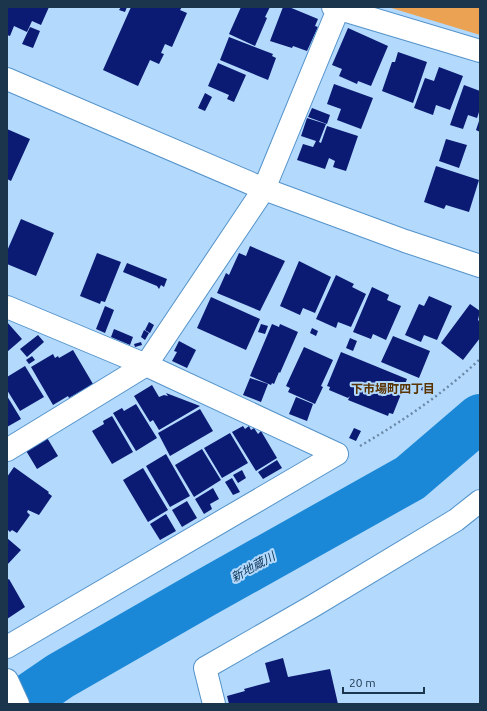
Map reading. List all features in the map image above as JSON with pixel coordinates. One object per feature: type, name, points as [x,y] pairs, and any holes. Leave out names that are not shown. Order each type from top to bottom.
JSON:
[{"type":"street","points":[[7,450],[146,365],[264,189],[337,8],[480,51]]},
{"type":"street","points":[[7,79],[264,189],[405,242],[480,266]]},
{"type":"street","points":[[7,307],[146,365],[337,454]]},
{"type":"street","points":[[7,647],[337,454]]},
{"type":"street","points":[[214,704],[205,668],[313,606],[456,520],[480,501]]},
{"type":"street","points":[[7,680],[18,704]]},
{"type":"path","points":[[337,454],[358,448],[390,429],[455,382],[480,359]]},
{"type":"shaded area","points":[[388,7],[480,7],[480,35]]},
{"type":"building","points":[[7,7],[49,7],[41,25],[32,21],[27,32],[14,26],[10,36],[7,35]]},
{"type":"building","points":[[121,7],[127,7],[125,12],[119,10]]},
{"type":"building","points":[[131,7],[182,7],[180,10],[187,13],[172,47],[165,44],[161,53],[164,54],[159,64],[150,60],[138,86],[103,70]]},
{"type":"building","points":[[241,7],[270,7],[255,46],[229,34]]},
{"type":"building","points":[[283,7],[289,7],[318,19],[315,26],[318,27],[307,51],[270,41]]},
{"type":"building","points":[[30,27],[40,31],[33,48],[22,44]]},
{"type":"building","points":[[348,28],[388,46],[371,86],[358,81],[357,84],[339,76],[342,69],[332,65]]},
{"type":"building","points":[[229,37],[273,54],[272,56],[276,58],[268,80],[220,60]]},
{"type":"building","points":[[398,52],[427,62],[413,103],[382,91],[392,62],[395,62]]},
{"type":"building","points":[[218,63],[246,75],[234,102],[227,99],[229,95],[208,86]]},
{"type":"building","points":[[439,67],[463,76],[450,110],[436,105],[433,115],[414,108],[425,78],[434,81]]},
{"type":"building","points":[[334,84],[373,98],[361,129],[337,120],[341,109],[327,104]]},
{"type":"building","points":[[464,85],[480,91],[480,109],[477,118],[468,115],[463,129],[450,125]]},
{"type":"building","points":[[205,93],[212,97],[205,111],[198,108]]},
{"type":"building","points":[[312,108],[330,115],[327,124],[308,117]]},
{"type":"building","points":[[307,118],[326,124],[319,142],[321,143],[327,126],[358,136],[346,171],[333,167],[335,161],[329,158],[325,169],[297,160],[303,144],[313,147],[316,141],[301,136]]},
{"type":"building","points":[[480,118],[480,132],[476,130]]},
{"type":"building","points":[[7,129],[30,139],[11,181],[7,179]]},
{"type":"building","points":[[446,139],[467,145],[459,168],[439,161]]},
{"type":"building","points":[[436,166],[479,180],[469,212],[446,205],[444,209],[424,202]]},
{"type":"building","points":[[21,219],[54,233],[36,276],[7,264],[7,251]]},
{"type":"building","points":[[250,246],[285,261],[260,311],[217,293],[226,273],[229,275],[239,253],[246,256]]},
{"type":"building","points":[[97,253],[121,262],[105,302],[101,301],[100,304],[80,296]]},
{"type":"building","points":[[299,261],[331,277],[315,313],[303,308],[300,315],[280,306]]},
{"type":"building","points":[[127,263],[167,279],[164,287],[161,285],[159,289],[157,286],[123,272]]},
{"type":"building","points":[[336,275],[354,284],[352,287],[366,294],[351,327],[338,322],[336,328],[316,319]]},
{"type":"building","points":[[372,287],[389,295],[387,300],[401,306],[386,340],[373,334],[371,339],[353,332]]},
{"type":"building","points":[[429,296],[452,306],[437,340],[424,335],[421,342],[405,335],[419,304],[424,306]]},
{"type":"building","points":[[211,297],[260,319],[246,350],[197,328]]},
{"type":"building","points":[[470,304],[480,311],[478,320],[480,322],[480,338],[463,360],[441,343]]},
{"type":"building","points":[[105,306],[114,310],[105,333],[96,329]]},
{"type":"building","points":[[7,322],[22,339],[7,352]]},
{"type":"building","points":[[149,322],[154,325],[150,333],[145,330]]},
{"type":"building","points":[[261,324],[268,326],[265,334],[258,332]]},
{"type":"building","points":[[272,324],[279,327],[280,324],[298,332],[280,373],[279,372],[274,384],[272,383],[271,385],[250,376]]},
{"type":"building","points":[[312,328],[318,331],[316,336],[310,333]]},
{"type":"building","points":[[114,329],[133,337],[130,345],[111,337]]},
{"type":"building","points":[[144,330],[149,333],[145,340],[141,337]]},
{"type":"building","points":[[38,335],[44,342],[27,357],[20,349]]},
{"type":"building","points":[[393,336],[430,351],[419,378],[381,362]]},
{"type":"building","points":[[350,338],[357,341],[353,351],[346,348]]},
{"type":"building","points":[[179,341],[196,350],[187,368],[172,361],[177,352],[174,351]]},
{"type":"building","points":[[141,342],[142,345],[135,347],[134,344]]},
{"type":"building","points":[[304,347],[333,360],[321,386],[323,387],[315,404],[288,392],[290,388],[286,386]]},
{"type":"building","points":[[73,350],[93,384],[69,398],[68,396],[53,405],[31,367],[53,354],[55,358],[58,356],[59,358]]},
{"type":"building","points":[[341,352],[407,379],[393,414],[389,413],[388,416],[348,400],[350,396],[348,398],[329,390],[330,387],[327,386]]},
{"type":"building","points":[[32,356],[35,360],[29,364],[26,360]]},
{"type":"building","points":[[25,366],[44,397],[20,411],[7,390],[7,377]]},
{"type":"building","points":[[250,378],[268,384],[261,402],[243,395]]},
{"type":"building","points":[[423,384],[428,386],[426,392],[421,390]]},
{"type":"building","points":[[152,385],[159,397],[164,395],[168,396],[166,393],[200,406],[159,430],[153,420],[150,422],[134,396]]},
{"type":"building","points":[[7,396],[21,419],[7,427]]},
{"type":"building","points":[[296,397],[313,404],[307,421],[289,414]]},
{"type":"building","points":[[136,404],[157,438],[136,451],[113,413],[122,408],[124,411]]},
{"type":"building","points":[[200,409],[213,431],[170,456],[158,433]]},
{"type":"building","points":[[112,416],[133,452],[112,464],[92,431],[104,424],[103,421]]},
{"type":"building","points":[[243,426],[245,429],[249,426],[251,430],[254,428],[258,434],[261,431],[277,458],[256,471],[232,432]]},
{"type":"building","points":[[354,428],[361,431],[356,441],[349,438]]},
{"type":"building","points":[[230,433],[248,463],[222,478],[204,448]]},
{"type":"building","points":[[46,436],[58,456],[37,469],[25,449]]},
{"type":"building","points":[[202,449],[221,480],[194,497],[175,465]]},
{"type":"building","points":[[166,454],[190,496],[170,507],[146,466]]},
{"type":"building","points":[[277,460],[282,468],[263,479],[258,472]]},
{"type":"building","points":[[14,467],[49,492],[48,493],[52,496],[39,515],[28,510],[27,512],[30,515],[17,533],[12,530],[10,532],[7,529],[7,477]]},
{"type":"building","points":[[143,468],[168,510],[148,522],[123,480]]},
{"type":"building","points":[[242,470],[246,478],[238,483],[233,475]]},
{"type":"building","points":[[232,478],[240,492],[233,495],[225,482]]},
{"type":"building","points":[[213,488],[219,499],[210,504],[212,509],[204,514],[195,499]]},
{"type":"building","points":[[187,501],[197,518],[182,527],[172,510]]},
{"type":"building","points":[[166,514],[176,531],[160,540],[150,524]]},
{"type":"building","points":[[7,538],[21,550],[7,565]]},
{"type":"building","points":[[9,579],[25,607],[7,619],[7,580]]},
{"type":"building","points":[[283,658],[288,677],[330,669],[338,704],[229,704],[227,696],[245,691],[244,689],[270,682],[265,663]]},
{"type":"waterway","name":"新地蔵川","points":[[19,704],[60,676],[410,478],[480,418]]},
{"type":"district","name":"下市場町四丁目","points":[[393,389]]}]
